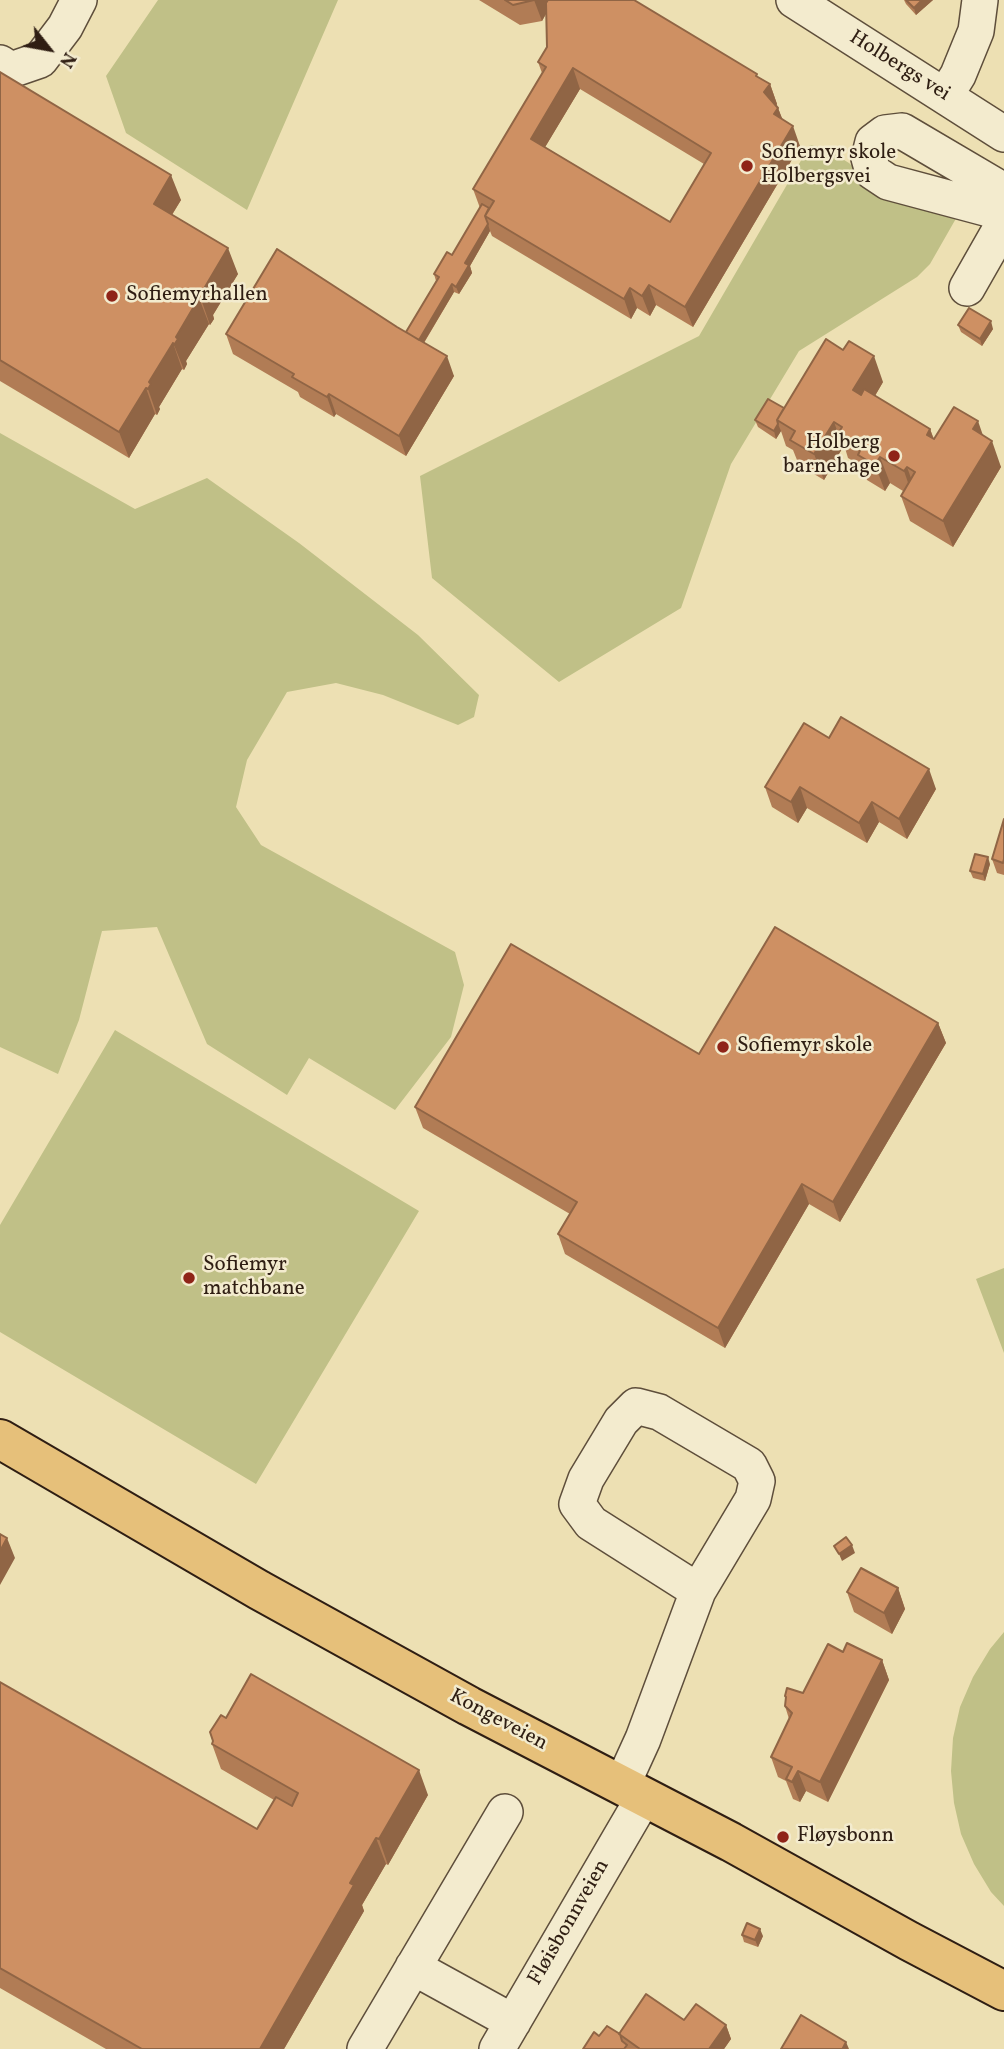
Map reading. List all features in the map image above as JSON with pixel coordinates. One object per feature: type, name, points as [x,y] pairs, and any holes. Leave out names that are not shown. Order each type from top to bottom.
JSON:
[{"type":"main road","name":"Kongeveien","points":[[0,1439],[468,1706],[731,1842],[1004,1991]]},
{"type":"street","points":[[0,63],[11,70],[40,60],[65,27],[79,0]]},
{"type":"street","name":"Holbergs vei","points":[[794,0],[1004,134]]},
{"type":"street","points":[[945,96],[958,75],[976,31],[980,0]]},
{"type":"street","points":[[1004,191],[902,131],[885,132],[873,142],[869,158],[873,172],[888,182],[1004,213]]},
{"type":"street","points":[[967,288],[1004,223]]},
{"type":"street","name":"Fløisbonnveien","points":[[505,2036],[633,1791],[643,1739],[698,1591],[753,1499],[757,1481],[749,1465],[659,1412],[636,1406],[621,1421],[586,1479],[577,1504],[591,1524],[698,1591]]},
{"type":"street","points":[[365,2049],[505,1812]]},
{"type":"street","points":[[413,1967],[505,2036]]},
{"type":"green space","points":[[158,0],[338,0],[247,210],[126,133],[106,76]]},
{"type":"green space","points":[[810,145],[823,147],[849,163],[873,185],[962,208],[930,264],[917,277],[799,351],[731,464],[681,608],[559,682],[432,578],[420,476],[699,336]]},
{"type":"green space","points":[[0,433],[135,509],[207,478],[299,543],[418,635],[479,695],[474,717],[458,725],[383,695],[336,683],[287,692],[247,760],[236,807],[261,845],[455,952],[464,985],[451,1037],[395,1110],[309,1058],[287,1095],[207,1044],[157,927],[102,931],[79,1020],[58,1074],[0,1047]]},
{"type":"green space","name":"Sofiemyr matchbane","points":[[115,1030],[419,1211],[256,1484],[0,1332],[0,1225]]},
{"type":"green space","points":[[1004,1268],[1004,1353],[976,1279]]},
{"type":"green space","points":[[1004,1632],[1004,1906],[991,1892],[974,1864],[961,1834],[951,1771],[953,1738],[960,1707],[973,1677]]},
{"type":"building","points":[[505,0],[534,0],[513,5]]},
{"type":"building","name":"Sofiemyr skole Holbergsvei","points":[[548,0],[634,0],[770,84],[764,92],[778,108],[774,114],[793,126],[685,307],[649,285],[642,296],[630,288],[624,299],[485,216],[494,201],[473,189],[546,67],[538,62],[547,47]],"holes":[[[573,68],[711,153],[670,222],[531,139]]]},
{"type":"building","points":[[906,0],[922,0],[914,8]]},
{"type":"building","name":"Sofiemyrhallen","points":[[0,72],[171,175],[154,204],[228,248],[202,292],[205,293],[199,298],[176,337],[178,339],[119,432],[0,360]]},
{"type":"building","points":[[482,204],[489,208],[485,216],[488,224],[465,263],[469,265],[456,287],[452,284],[419,340],[406,332],[439,277],[434,274],[447,252],[452,255]]},
{"type":"building","points":[[277,249],[447,356],[399,436],[329,394],[327,397],[292,377],[294,374],[226,334]]},
{"type":"building","points":[[969,308],[991,321],[980,339],[958,325]]},
{"type":"building","name":"Holberg barnehage","points":[[826,339],[843,350],[849,341],[874,356],[853,390],[861,395],[864,389],[930,429],[927,435],[934,439],[954,407],[978,421],[973,429],[992,441],[943,521],[901,496],[915,472],[907,467],[904,471],[880,457],[875,465],[858,455],[862,446],[839,432],[842,427],[834,422],[814,454],[790,440],[795,431],[777,420]]},
{"type":"building","points":[[768,399],[784,408],[774,431],[755,420]]},
{"type":"building","points":[[841,717],[929,769],[899,819],[872,802],[859,823],[800,787],[791,802],[765,787],[804,723],[829,738]]},
{"type":"building","points":[[1004,819],[1004,859],[1003,863],[992,859]]},
{"type":"building","points":[[975,854],[988,857],[983,874],[970,871]]},
{"type":"building","points":[[775,927],[938,1023],[833,1202],[802,1184],[718,1328],[558,1234],[577,1202],[415,1107],[511,944],[699,1054]]},
{"type":"building","points":[[0,1534],[7,1538],[0,1551]]},
{"type":"building","points":[[846,1537],[852,1545],[839,1554],[834,1546]]},
{"type":"building","points":[[861,1568],[898,1588],[884,1613],[847,1592]]},
{"type":"building","points":[[847,1643],[882,1660],[820,1782],[798,1771],[792,1782],[786,1779],[792,1767],[771,1757],[792,1713],[785,1706],[787,1688],[803,1693],[828,1644],[843,1652]]},
{"type":"building","points":[[251,1674],[419,1770],[350,1883],[354,1885],[260,2049],[142,2049],[0,1968],[0,1682],[257,1829],[276,1797],[292,1806],[298,1793],[212,1744],[210,1732],[221,1715],[226,1718]]},
{"type":"building","points":[[747,1923],[760,1929],[755,1940],[742,1935]]},
{"type":"building","points":[[646,1994],[684,2020],[696,2004],[726,2025],[709,2049],[640,2049],[619,2034]]},
{"type":"building","points":[[801,2015],[846,2042],[843,2048],[845,2049],[781,2049]]},
{"type":"building","points":[[607,2026],[620,2034],[627,2045],[624,2049],[583,2049],[594,2032],[599,2036]]},
{"type":"place","name":"Sofiemyr skole Holbergsvei","points":[[747,166]]},
{"type":"place","name":"Sofiemyrhallen","points":[[112,296]]},
{"type":"place","name":"Holberg barnehage","points":[[894,456]]},
{"type":"place","name":"Sofiemyr skole","points":[[723,1047]]},
{"type":"place","name":"Sofiemyr matchbane","points":[[189,1278]]},
{"type":"place","name":"Fløysbonn","points":[[783,1837]]}]
